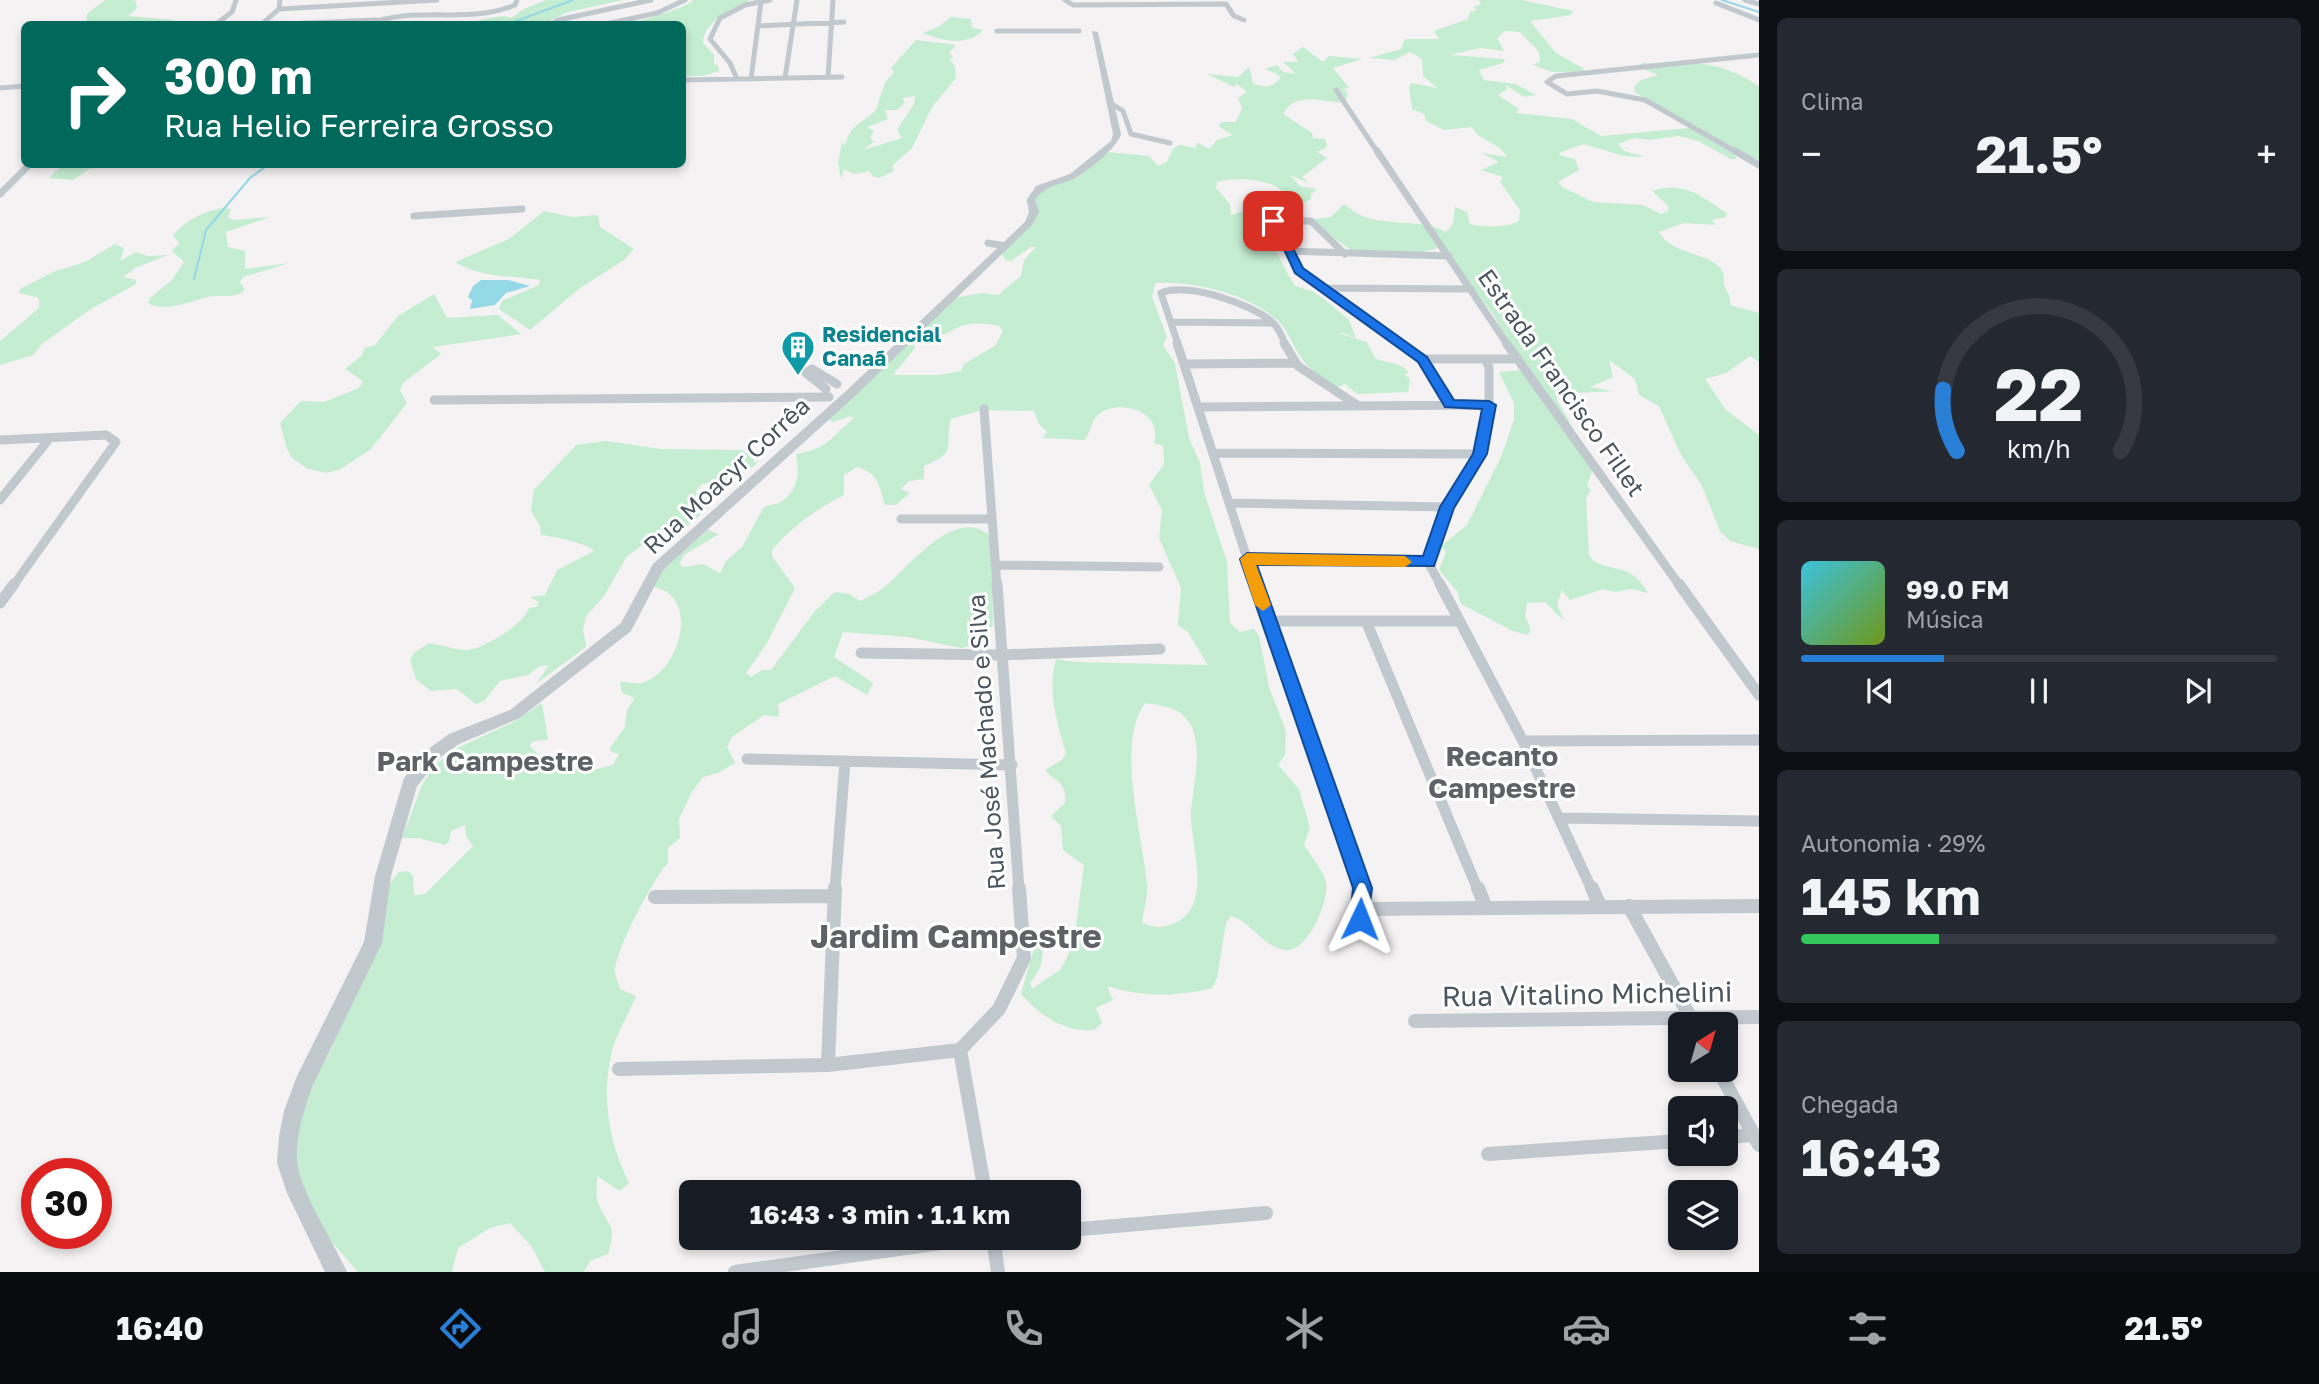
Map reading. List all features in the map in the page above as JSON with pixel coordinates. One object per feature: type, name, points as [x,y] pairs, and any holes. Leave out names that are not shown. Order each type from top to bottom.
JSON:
[{"type":"street","points":[[220,21],[232,12],[236,0]]},
{"type":"street","points":[[279,9],[280,0]]},
{"type":"street","points":[[423,13],[427,0]]},
{"type":"street","points":[[265,21],[279,9],[437,0]]},
{"type":"street","points":[[355,21],[423,13],[432,16],[500,11],[515,5],[517,0]]},
{"type":"street","points":[[556,21],[631,2],[651,0]]},
{"type":"street","points":[[635,21],[672,9],[685,0]]},
{"type":"street","points":[[737,79],[731,64],[710,39],[716,32],[720,18],[750,4],[761,4],[770,0]]},
{"type":"street","points":[[785,78],[797,0]]},
{"type":"street","points":[[828,77],[833,0]]},
{"type":"street","points":[[1065,0],[1071,5],[1222,4],[1230,6],[1235,17],[1244,20]]},
{"type":"street","points":[[1745,0],[1759,4]]},
{"type":"street","points":[[1716,3],[1759,20]]},
{"type":"street","points":[[751,79],[761,4]]},
{"type":"street","points":[[627,21],[641,19]]},
{"type":"street","points":[[758,26],[844,22]]},
{"type":"street","points":[[997,31],[1086,31]]},
{"type":"street","name":"Rua Moacyr Corrêa","points":[[336,1272],[287,1163],[289,1136],[304,1083],[373,943],[383,876],[410,783],[436,752],[454,738],[516,714],[626,627],[659,567],[832,396],[855,390],[1005,246],[1032,218],[1031,200],[1039,188],[1073,176],[1117,138],[1111,103],[1086,31]]},
{"type":"street","points":[[1759,55],[1556,76],[1547,82],[1567,94],[1597,91],[1651,102],[1759,165]]},
{"type":"street","points":[[731,64],[742,67],[753,63]]},
{"type":"street","points":[[686,80],[842,77]]},
{"type":"street","points":[[0,88],[21,86]]},
{"type":"street","name":"Estrada Francisco Fillet","points":[[1336,90],[1517,359],[1759,695]]},
{"type":"street","points":[[1111,103],[1122,111],[1131,134],[1170,143]]},
{"type":"street","points":[[0,194],[26,168]]},
{"type":"street","points":[[414,216],[522,209]]},
{"type":"street","points":[[1345,254],[1311,221],[1273,221],[1287,251],[1304,275],[1423,359],[1450,404]]},
{"type":"street","points":[[988,243],[1005,246]]},
{"type":"street","points":[[1287,251],[1449,256]]},
{"type":"street","points":[[1357,405],[1295,363],[1273,323],[1261,314],[1181,287],[1166,289],[1161,296],[1268,621],[1363,888],[1361,914],[1486,908],[1759,906]]},
{"type":"street","points":[[1324,288],[1471,289]]},
{"type":"street","points":[[1225,301],[1237,313],[1229,323]]},
{"type":"street","points":[[1171,322],[1273,323]]},
{"type":"street","points":[[1423,359],[1517,359]]},
{"type":"street","points":[[1485,359],[1489,367],[1489,405],[1480,454],[1447,507],[1428,562],[1523,741],[1600,906]]},
{"type":"street","points":[[1185,364],[1295,363]]},
{"type":"street","points":[[832,396],[809,371],[855,390]]},
{"type":"street","points":[[832,396],[837,384]]},
{"type":"street","points":[[434,400],[832,396]]},
{"type":"street","points":[[1199,407],[1489,405]]},
{"type":"street","name":"Rua José Machado e Silva","points":[[960,1050],[991,1020],[1013,990],[1024,958],[984,409]]},
{"type":"street","points":[[0,439],[109,436],[115,439],[116,444],[0,603]]},
{"type":"street","points":[[0,500],[50,438]]},
{"type":"street","points":[[1214,453],[1480,454]]},
{"type":"street","points":[[1230,503],[1447,507]]},
{"type":"street","points":[[901,519],[992,519]]},
{"type":"street","points":[[1247,559],[1428,562]]},
{"type":"street","points":[[995,565],[1159,567]]},
{"type":"street","points":[[1268,621],[1459,621]]},
{"type":"street","points":[[1366,621],[1486,908]]},
{"type":"street","points":[[861,653],[1001,655],[1160,649]]},
{"type":"street","points":[[1523,741],[1759,740]]},
{"type":"street","points":[[747,759],[1012,765]]},
{"type":"street","points":[[828,1065],[834,896],[845,761]]},
{"type":"street","points":[[1560,818],[1759,821]]},
{"type":"street","points":[[655,897],[834,896]]},
{"type":"street","points":[[1629,906],[1687,1012]]},
{"type":"street","name":"Rua Vitalino Michelini","points":[[1738,1018],[1759,1017]]},
{"type":"street","name":"Rua Vitalino Michelini","points":[[1415,1021],[1668,1020]]},
{"type":"street","points":[[619,1069],[828,1065],[960,1050],[983,1180]]},
{"type":"street","points":[[1725,1082],[1756,1140]]},
{"type":"street","points":[[1738,1138],[1756,1140]]},
{"type":"street","points":[[1488,1154],[1668,1141]]},
{"type":"street","points":[[1081,1229],[1266,1213]]},
{"type":"street","points":[[735,1272],[892,1250]]},
{"type":"street","points":[[995,1250],[999,1272]]},
{"type":"green space","points":[[105,0],[135,0],[137,8],[128,16],[173,20],[86,21],[87,14]]},
{"type":"green space","points":[[546,0],[623,0],[568,12],[549,21],[476,21],[500,16],[511,18]]},
{"type":"green space","points":[[693,0],[751,0],[721,16],[708,28],[703,43],[714,55],[714,64],[719,71],[703,76],[686,76],[686,21],[642,21]]},
{"type":"green space","points":[[1479,0],[1522,0],[1573,11],[1571,15],[1530,21],[1556,53],[1584,69],[1582,72],[1552,72],[1533,65],[1540,61],[1539,52],[1520,32],[1505,31],[1497,38],[1504,51],[1480,48],[1450,55],[1505,59],[1503,63],[1479,70],[1484,80],[1516,84],[1536,95],[1524,97],[1506,85],[1507,89],[1498,95],[1519,109],[1516,113],[1572,119],[1601,136],[1689,128],[1635,92],[1634,87],[1641,80],[1658,75],[1635,66],[1644,63],[1716,66],[1759,86],[1759,160],[1733,153],[1737,159],[1731,159],[1698,141],[1678,136],[1650,140],[1634,138],[1618,144],[1624,151],[1645,157],[1623,156],[1584,144],[1561,152],[1559,155],[1575,159],[1579,170],[1558,182],[1562,187],[1593,202],[1643,205],[1661,214],[1668,211],[1669,207],[1652,191],[1676,188],[1695,193],[1727,213],[1726,217],[1712,220],[1716,225],[1684,223],[1659,232],[1673,246],[1718,266],[1723,274],[1730,305],[1759,313],[1759,362],[1750,356],[1726,373],[1705,379],[1726,410],[1759,435],[1759,549],[1730,541],[1720,531],[1702,486],[1680,453],[1659,406],[1639,395],[1635,379],[1609,360],[1613,377],[1590,387],[1612,391],[1558,394],[1557,400],[1594,465],[1587,486],[1591,490],[1586,498],[1589,556],[1602,565],[1626,571],[1641,582],[1648,593],[1631,589],[1615,592],[1603,589],[1570,600],[1562,590],[1557,604],[1564,621],[1545,602],[1527,603],[1525,616],[1531,630],[1528,635],[1513,631],[1461,604],[1457,591],[1439,570],[1446,552],[1441,546],[1467,525],[1502,455],[1514,420],[1514,403],[1499,372],[1521,370],[1493,314],[1438,248],[1422,252],[1354,252],[1308,220],[1331,217],[1344,204],[1369,218],[1435,227],[1446,232],[1453,223],[1455,207],[1467,212],[1470,224],[1503,226],[1519,221],[1520,210],[1500,182],[1503,177],[1481,170],[1499,162],[1481,153],[1507,157],[1504,152],[1480,136],[1472,127],[1444,130],[1426,121],[1424,114],[1412,109],[1409,86],[1412,83],[1437,88],[1423,76],[1422,59],[1410,52],[1395,60],[1369,58],[1401,49],[1405,39],[1439,39],[1434,31],[1468,19],[1470,12],[1477,10],[1473,7],[1481,4]]},
{"type":"green space","points":[[951,17],[971,19],[972,28],[983,30],[963,41],[946,40],[923,33],[940,26]]},
{"type":"green space","points":[[916,40],[956,45],[949,53],[953,57],[950,60],[955,67],[956,78],[932,107],[912,148],[892,166],[894,171],[879,178],[872,176],[870,171],[854,174],[844,169],[841,179],[838,163],[842,142],[845,146],[854,128],[876,110],[885,83],[894,72],[891,68]],"holes":[[[915,96],[914,104],[897,130],[902,138],[863,150],[874,142],[870,137],[874,131],[867,127],[888,119],[885,110],[897,110],[905,103],[903,98]]]},
{"type":"green space","points":[[1303,47],[1323,62],[1329,56],[1362,59],[1333,68],[1349,88],[1342,89],[1348,92],[1345,102],[1303,100],[1289,106],[1283,114],[1312,133],[1313,138],[1325,139],[1327,147],[1317,152],[1327,158],[1302,177],[1309,183],[1290,175],[1300,186],[1317,189],[1311,194],[1311,199],[1302,204],[1277,187],[1260,181],[1223,180],[1217,182],[1216,188],[1230,204],[1231,215],[1247,210],[1266,217],[1272,243],[1295,286],[1312,291],[1349,320],[1356,338],[1340,332],[1341,334],[1367,342],[1375,358],[1406,369],[1409,373],[1404,374],[1410,379],[1408,392],[1357,394],[1345,384],[1336,388],[1306,364],[1280,323],[1254,304],[1238,297],[1187,284],[1155,283],[1152,297],[1167,337],[1163,345],[1175,363],[1189,438],[1200,463],[1204,492],[1227,562],[1230,623],[1240,632],[1254,629],[1259,636],[1269,687],[1286,731],[1285,755],[1278,765],[1299,789],[1310,828],[1304,845],[1326,882],[1321,912],[1309,935],[1293,949],[1285,950],[1269,944],[1231,916],[1226,923],[1217,978],[1212,988],[1160,994],[1107,986],[1113,1000],[1096,1008],[1102,1023],[1094,1030],[1072,1028],[1053,1021],[1021,994],[1036,941],[1042,942],[1043,954],[1039,969],[1030,983],[1032,989],[1061,969],[1079,933],[1076,926],[1084,865],[1063,850],[1061,826],[1051,816],[1065,803],[1064,790],[1045,770],[1062,760],[1066,753],[1053,694],[1056,659],[1074,662],[1208,665],[1188,632],[1178,625],[1181,588],[1159,538],[1162,510],[1149,485],[1164,464],[1163,446],[1154,443],[1152,421],[1145,414],[1125,407],[1105,410],[1096,418],[1085,440],[1042,438],[1047,432],[1039,424],[1034,411],[982,410],[951,419],[946,452],[924,466],[924,479],[909,481],[901,489],[910,493],[896,505],[885,505],[874,476],[857,467],[844,475],[844,495],[805,519],[772,550],[772,556],[795,588],[767,643],[746,673],[751,677],[762,670],[771,670],[815,611],[835,592],[849,594],[860,601],[885,587],[936,540],[964,527],[978,529],[991,537],[993,625],[975,645],[961,648],[908,637],[843,632],[834,657],[873,683],[867,695],[835,676],[778,704],[779,717],[764,715],[732,737],[727,747],[735,763],[718,773],[703,777],[692,792],[679,819],[680,838],[668,848],[668,863],[636,916],[616,963],[615,973],[620,989],[636,996],[615,1041],[608,1072],[607,1105],[612,1137],[629,1183],[620,1191],[597,1176],[598,1202],[612,1231],[608,1254],[590,1261],[584,1272],[545,1272],[532,1247],[510,1223],[490,1228],[458,1248],[452,1272],[358,1272],[314,1222],[294,1156],[304,1097],[332,1048],[391,882],[399,872],[408,871],[413,876],[414,895],[425,894],[473,846],[466,836],[465,825],[451,831],[449,842],[444,845],[419,838],[402,838],[422,785],[434,766],[455,749],[514,722],[542,703],[548,740],[534,741],[529,745],[546,762],[576,765],[589,771],[613,765],[619,754],[611,752],[610,748],[625,727],[627,710],[635,698],[622,693],[620,682],[642,683],[656,676],[667,664],[680,633],[681,617],[677,603],[668,593],[653,587],[661,571],[708,530],[719,534],[684,555],[679,565],[685,567],[703,564],[720,573],[726,561],[742,547],[764,507],[781,502],[791,492],[798,468],[796,454],[822,446],[853,419],[851,416],[833,422],[828,419],[910,342],[915,341],[914,349],[893,375],[940,375],[961,371],[964,364],[995,346],[1003,331],[999,326],[963,325],[939,335],[922,333],[920,328],[949,299],[981,293],[998,295],[1021,276],[1024,260],[1036,247],[1031,247],[1011,261],[1006,260],[1001,253],[1033,213],[1026,201],[1030,194],[1078,177],[1108,152],[1149,156],[1158,166],[1167,162],[1173,149],[1179,145],[1196,148],[1197,142],[1209,149],[1217,140],[1233,135],[1218,126],[1222,122],[1236,122],[1242,108],[1238,98],[1247,92],[1237,84],[1234,87],[1207,74],[1238,77],[1249,67],[1253,83],[1270,86],[1280,79],[1279,75],[1265,69],[1277,65],[1283,72],[1296,74],[1283,62],[1298,62],[1293,54]],"holes":[[[1145,703],[1169,708],[1184,716],[1193,730],[1197,753],[1191,811],[1197,871],[1195,901],[1188,913],[1177,922],[1160,927],[1142,922],[1147,884],[1131,766],[1136,721]]]},
{"type":"green space","points":[[60,168],[96,168],[89,169],[73,180],[49,178]]},
{"type":"green space","points":[[222,208],[231,209],[228,217],[233,220],[270,217],[226,232],[228,247],[245,251],[245,269],[289,263],[243,277],[240,282],[245,290],[236,295],[208,297],[170,307],[148,303],[150,298],[172,280],[184,262],[172,251],[179,243],[173,235],[195,217]]},
{"type":"green space","points":[[544,211],[572,217],[598,215],[600,227],[634,249],[624,260],[580,288],[530,330],[499,309],[502,301],[539,285],[540,280],[477,272],[455,262],[509,239]]},
{"type":"green space","points":[[115,244],[124,248],[120,261],[136,252],[147,256],[168,255],[137,267],[123,277],[136,280],[136,284],[91,309],[43,343],[33,355],[0,365],[0,341],[39,308],[39,298],[19,293],[20,289],[53,272],[85,262]]},
{"type":"green space","points":[[434,294],[447,318],[498,315],[521,334],[433,347],[441,354],[403,383],[400,391],[407,403],[371,449],[339,470],[325,473],[306,468],[291,457],[280,423],[301,401],[324,402],[359,388],[363,381],[345,369],[361,356],[365,348],[375,345],[398,316]]},
{"type":"green space","points":[[606,441],[661,449],[741,450],[752,455],[755,463],[760,460],[741,474],[702,484],[695,492],[714,502],[712,504],[674,538],[648,541],[627,556],[604,596],[586,616],[583,629],[586,647],[536,684],[549,665],[540,666],[528,675],[500,681],[484,701],[476,704],[457,689],[431,691],[416,679],[410,660],[414,653],[429,643],[467,650],[493,640],[519,621],[529,608],[536,607],[539,602],[530,597],[545,595],[557,570],[594,551],[561,538],[541,535],[540,526],[531,511],[534,490],[576,445]]},
{"type":"water","points":[[481,280],[508,280],[530,286],[506,293],[495,305],[470,309],[472,300],[468,297],[473,286]]},
{"type":"waterway","points":[[516,21],[573,0]]},
{"type":"waterway","points":[[1722,0],[1759,12]]},
{"type":"waterway","points":[[194,279],[206,230],[250,178],[264,168]]},
{"type":"slow traffic","points":[[1263,605],[1247,559],[1405,562]]},
{"type":"place","name":"Residencial Canaã","points":[[798,377]]},
{"type":"district","name":"Park Campestre","points":[[485,761]]},
{"type":"district","name":"Recanto Campestre","points":[[1502,772]]},
{"type":"district","name":"Jardim Campestre","points":[[956,936]]},
{"type":"route","points":[[1273,221],[1299,270],[1423,359],[1450,404],[1489,405],[1480,454],[1447,507],[1428,562],[1247,559],[1363,888],[1360,919]]}]
